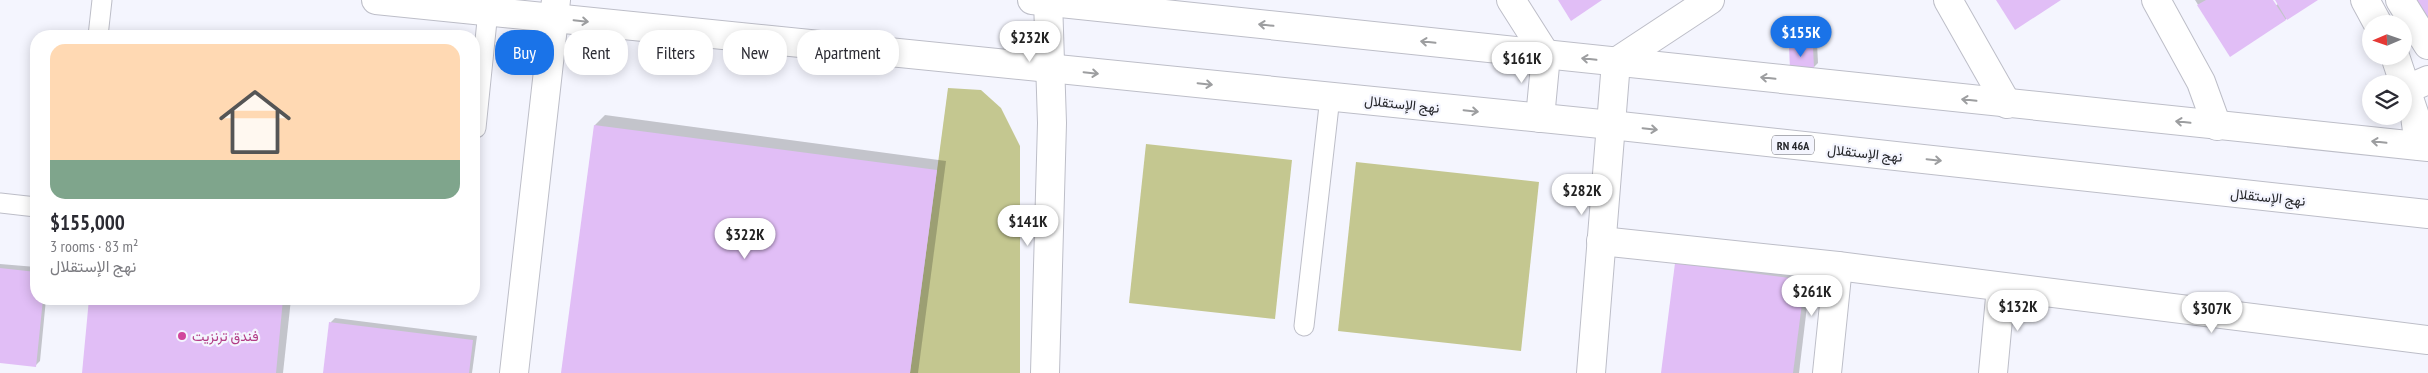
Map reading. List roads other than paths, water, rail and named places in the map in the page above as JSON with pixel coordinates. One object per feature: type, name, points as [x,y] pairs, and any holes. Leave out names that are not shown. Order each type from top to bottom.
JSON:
[{"type":"main road","name":"نهج الإستقلال","points":[[376,0],[556,9],[1052,68],[1611,125],[2428,214]]},
{"type":"main road","points":[[1511,0],[1546,55],[1540,118]]},
{"type":"main road","points":[[1616,62],[1710,0]]},
{"type":"main road","points":[[1948,0],[2007,104]]},
{"type":"main road","points":[[2156,0],[2201,82],[2217,126]]},
{"type":"main road","points":[[2365,0],[2373,15]]},
{"type":"main road","points":[[2400,0],[2428,45]]},
{"type":"main road","points":[[1045,373],[1052,68],[1043,1],[2007,104],[2423,146],[2415,116],[2417,84],[2402,65]]},
{"type":"main road","points":[[514,373],[556,9]]},
{"type":"main road","points":[[1591,373],[1616,62]]},
{"type":"main road","points":[[1601,241],[1838,266],[2428,340]]},
{"type":"main road","points":[[1827,373],[1838,266]]},
{"type":"main road","points":[[1993,373],[2001,287]]},
{"type":"lane","points":[[99,30],[102,0]]},
{"type":"lane","points":[[480,79],[486,6]]},
{"type":"lane","points":[[1304,326],[1330,97]]},
{"type":"lane","points":[[0,203],[30,206]]},
{"type":"place","name":"فندق ترنزيت","points":[[182,336]]}]
